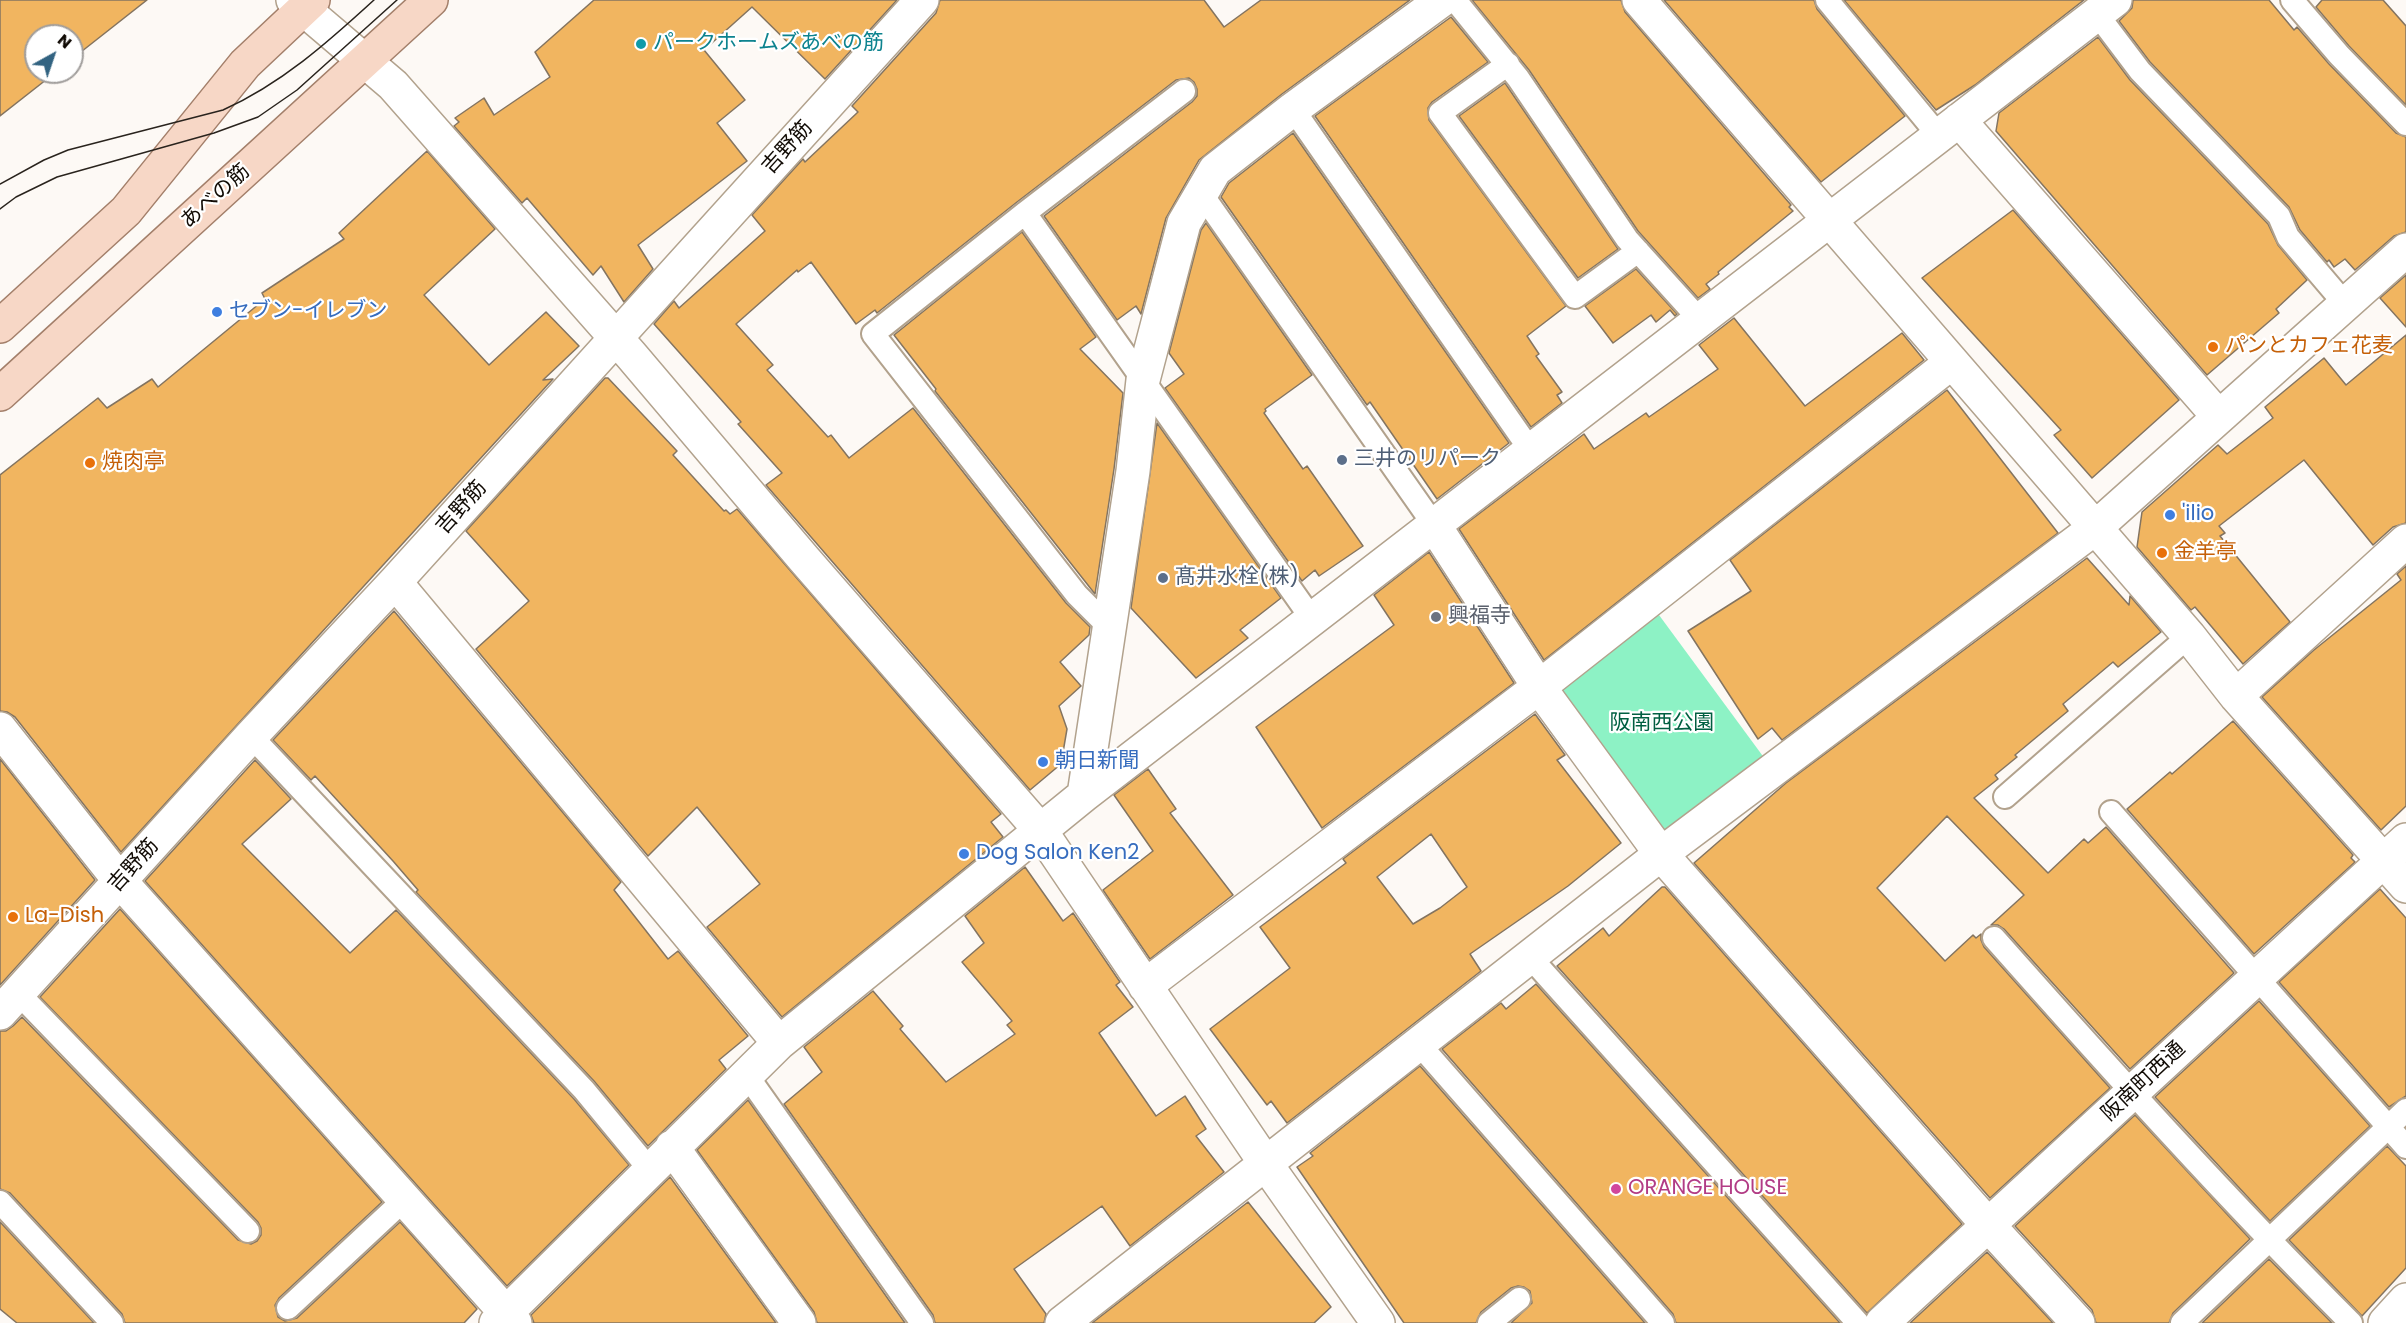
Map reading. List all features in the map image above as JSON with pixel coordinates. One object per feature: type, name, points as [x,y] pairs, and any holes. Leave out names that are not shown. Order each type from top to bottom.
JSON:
[{"type":"main road","name":"あべの筋","points":[[0,394],[431,0]]},
{"type":"main road","points":[[0,326],[126,211],[245,64],[303,3]]},
{"type":"street","name":"吉野筋","points":[[10,1004],[251,736],[395,582],[922,0]]},
{"type":"street","points":[[1084,795],[1133,471],[1143,380],[1185,223],[1215,170],[1293,109],[1442,0]]},
{"type":"street","points":[[1640,0],[2189,636],[2236,696],[2395,851],[2406,886]]},
{"type":"street","points":[[303,3],[393,85],[617,338],[804,559],[1040,830],[1266,1164],[1378,1323]]},
{"type":"street","points":[[0,729],[120,881],[405,1199],[506,1320],[661,1158],[779,1043],[1084,795],[2106,7]]},
{"type":"street","points":[[1949,128],[2218,416]]},
{"type":"street","points":[[1062,1323],[1661,854],[2095,528],[2406,250]]},
{"type":"street","points":[[1145,986],[1539,687],[1952,362]]},
{"type":"street","points":[[1434,525],[1539,687],[1661,854],[1988,1225],[2078,1323]]},
{"type":"street","points":[[2236,696],[2406,541]]},
{"type":"street","points":[[395,582],[779,1043]]},
{"type":"street","name":"阪南町西通","points":[[1882,1323],[2395,851]]},
{"type":"street","points":[[661,1158],[799,1323]]},
{"type":"street","points":[[2385,1323],[2406,1300]]},
{"type":"lane","points":[[1455,0],[1508,64],[1627,239],[1700,320]]},
{"type":"lane","points":[[1827,0],[1949,128]]},
{"type":"lane","points":[[2292,0],[2339,55],[2406,124]]},
{"type":"lane","points":[[2106,7],[2140,71],[2279,216],[2288,237],[2345,304]]},
{"type":"lane","points":[[1508,64],[1440,114],[1575,297],[1638,250]]},
{"type":"lane","points":[[1109,627],[1077,595],[873,334],[1184,91]]},
{"type":"lane","points":[[1293,109],[1531,451]]},
{"type":"lane","points":[[1201,193],[1434,525]]},
{"type":"lane","points":[[1025,213],[1312,619]]},
{"type":"lane","points":[[2005,796],[2189,636]]},
{"type":"lane","points":[[251,736],[584,1090],[661,1158]]},
{"type":"lane","points":[[2111,812],[2406,1147]]},
{"type":"lane","points":[[1994,938],[2132,1094],[2270,1241],[2351,1323]]},
{"type":"lane","points":[[1530,957],[1858,1323]]},
{"type":"lane","points":[[10,1004],[248,1231]]},
{"type":"lane","points":[[1419,1044],[1663,1323]]},
{"type":"lane","points":[[746,1074],[922,1323]]},
{"type":"lane","points":[[2182,1323],[2406,1110]]},
{"type":"lane","points":[[288,1308],[405,1199]]},
{"type":"lane","points":[[0,1202],[112,1323]]},
{"type":"lane","points":[[1489,1323],[1519,1299]]},
{"type":"green space","name":"阪南西公園","points":[[1659,615],[1765,759],[1665,832],[1558,689]]},
{"type":"building","points":[[0,0],[147,0],[84,50],[84,24],[24,24],[24,84],[41,84],[0,116]]},
{"type":"building","points":[[594,0],[897,0],[825,79],[752,7],[704,50],[745,100],[717,123],[747,161],[638,245],[653,269],[624,302],[601,266],[593,275],[527,198],[522,203],[454,126],[459,122],[455,118],[484,98],[494,115],[550,77],[535,52]]},
{"type":"building","points":[[940,0],[1204,0],[1224,27],[1261,0],[1410,0],[1282,94],[1199,160],[1166,218],[1141,314],[1136,306],[1117,320],[1044,216],[1192,102],[1197,96],[1197,89],[1189,78],[1176,80],[877,313],[875,310],[856,324],[811,262],[798,272],[797,270],[736,324],[773,365],[767,370],[828,437],[831,435],[849,458],[913,408],[1066,603],[1090,627],[1089,635],[1060,662],[1081,686],[1059,706],[1067,729],[1061,764],[1030,790],[766,485],[782,473],[738,424],[741,422],[654,324],[674,301],[679,308],[765,231],[752,215],[803,159],[805,162],[858,112],[852,106],[936,13]]},
{"type":"building","points":[[1472,0],[1621,0],[1625,12],[1791,205],[1789,207],[1793,211],[1718,272],[1719,274],[1706,284],[1710,289],[1698,298],[1638,231],[1529,70]]},
{"type":"building","points":[[1664,0],[1814,0],[1817,9],[1905,116],[1821,182]]},
{"type":"building","points":[[1844,0],[2084,0],[1975,85],[1936,110]]},
{"type":"building","points":[[2133,0],[2269,0],[2294,30],[2297,27],[2329,64],[2396,133],[2406,137],[2406,232],[2394,236],[2355,270],[2345,259],[2334,267],[2329,260],[2327,262],[2300,230],[2289,207],[2150,62],[2119,21],[2132,8]]},
{"type":"building","points":[[2322,0],[2383,0],[2406,26],[2406,105],[2349,46],[2316,7]]},
{"type":"building","points":[[1451,17],[1488,62],[1432,102],[1428,108],[1429,120],[1566,306],[1527,336],[1539,354],[1536,356],[1562,392],[1557,395],[1562,403],[1531,427],[1315,116]]},
{"type":"building","points":[[2098,37],[2130,80],[2268,224],[2278,245],[2307,280],[2276,309],[2279,313],[2207,375],[1996,131],[1999,113]]},
{"type":"building","points":[[1505,83],[1618,249],[1578,278],[1459,116]]},
{"type":"building","points":[[1293,133],[1509,443],[1437,499],[1370,402],[1367,405],[1221,197],[1229,183]]},
{"type":"building","points":[[427,151],[495,229],[424,295],[489,365],[546,312],[579,346],[543,380],[553,379],[121,852],[15,717],[0,711],[0,475],[98,398],[107,408],[152,379],[158,387],[265,299],[262,293],[344,239],[339,233]]},
{"type":"building","points":[[2013,210],[2179,400],[2092,478],[2054,435],[2061,430],[1922,278]]},
{"type":"building","points":[[1206,223],[1312,375],[1265,409],[1264,413],[1303,469],[1307,466],[1363,546],[1319,576],[1315,570],[1302,581],[1165,388],[1184,374],[1169,353],[1201,230]]},
{"type":"building","points":[[1022,232],[1096,337],[1080,349],[1123,393],[1095,594],[935,391],[936,389],[894,335]]},
{"type":"building","points":[[1636,269],[1677,314],[1675,316],[1670,310],[1656,322],[1651,315],[1613,343],[1585,306]]},
{"type":"building","points":[[2406,275],[2406,327],[2380,298]]},
{"type":"building","points":[[1734,318],[1805,406],[1902,333],[1924,360],[1544,660],[1459,529],[1584,434],[1594,449],[1646,413],[1649,417],[1718,369],[1699,345]]},
{"type":"building","points":[[2406,335],[2406,523],[2393,527],[2373,545],[2304,460],[2219,526],[2225,533],[2220,536],[2290,622],[2243,664],[2195,607],[2191,610],[2137,547],[2142,512],[2218,445],[2227,454],[2273,418],[2265,407],[2324,358],[2346,385]]},
{"type":"building","points":[[605,378],[608,378],[677,451],[673,455],[724,511],[730,514],[737,509],[1001,814],[991,822],[1003,837],[782,1017],[707,927],[760,884],[697,807],[648,856],[476,649],[529,601],[466,531]]},
{"type":"building","points":[[1947,390],[2058,533],[1782,740],[1772,728],[1758,739],[1688,631],[1751,591],[1730,560]]},
{"type":"building","points":[[1157,423],[1281,598],[1240,630],[1248,638],[1196,678],[1131,608]]},
{"type":"building","points":[[1429,552],[1514,683],[1322,828],[1256,727],[1394,625],[1374,595]]},
{"type":"building","points":[[2087,558],[2129,605],[2130,596],[2161,632],[2118,667],[2113,662],[2063,704],[2068,711],[2015,755],[2017,757],[1995,775],[1998,779],[1974,798],[2048,873],[2084,839],[2088,843],[2106,827],[2234,973],[2130,1069],[2004,929],[1998,925],[1991,925],[2024,895],[1947,816],[1877,888],[1945,961],[1973,935],[1976,938],[1981,934],[1984,947],[2110,1088],[1990,1198],[1694,863],[1786,783]]},
{"type":"building","points":[[2406,566],[2406,806],[2381,830],[2262,697],[2314,650],[2401,580],[2397,574]]},
{"type":"building","points":[[394,611],[621,882],[614,890],[668,959],[678,951],[748,1036],[719,1060],[726,1069],[648,1146],[594,1081],[416,892],[418,890],[393,861],[315,776],[311,780],[273,740]]},
{"type":"building","points":[[1535,714],[1565,755],[1557,760],[1621,843],[1568,886],[1470,954],[1481,971],[1287,1123],[1271,1101],[1267,1105],[1210,1029],[1290,968],[1260,927],[1346,863],[1343,859]],"holes":[[[1431,834],[1467,887],[1440,908],[1413,924],[1377,877]]]},
{"type":"building","points":[[2233,721],[2353,855],[2351,858],[2355,862],[2254,954],[2127,809],[2170,772],[2172,774]]},
{"type":"building","points":[[0,759],[95,880],[0,985]]},
{"type":"building","points":[[255,760],[291,799],[242,844],[350,953],[396,910],[574,1099],[629,1165],[507,1286],[145,881]]},
{"type":"building","points":[[1148,769],[1176,809],[1170,813],[1233,895],[1150,959],[1103,890],[1153,851],[1114,795]]},
{"type":"building","points":[[1025,867],[1063,921],[1073,913],[1120,982],[1116,985],[1133,1007],[1099,1033],[1156,1116],[1185,1096],[1206,1129],[1196,1136],[1224,1172],[1130,1246],[1102,1206],[1014,1269],[1046,1314],[1044,1323],[935,1323],[933,1315],[784,1104],[822,1072],[804,1047],[873,991],[903,1026],[900,1029],[946,1082],[1015,1034],[1007,1025],[1012,1021],[962,962],[984,943],[965,916]]},
{"type":"building","points":[[1662,887],[1665,887],[1962,1224],[1867,1313],[1557,966],[1603,928],[1609,936]]},
{"type":"building","points":[[2380,889],[2406,918],[2406,1096],[2389,1107],[2279,982]]},
{"type":"building","points":[[120,909],[382,1202],[279,1298],[275,1305],[278,1317],[285,1321],[297,1318],[400,1222],[477,1309],[464,1323],[125,1323],[122,1314],[10,1193],[0,1189],[0,1031],[6,1031],[22,1017],[238,1240],[251,1244],[261,1235],[258,1222],[40,997]]},
{"type":"building","points":[[1536,984],[1840,1323],[1676,1323],[1673,1314],[1442,1049],[1501,1003],[1506,1009]]},
{"type":"building","points":[[2259,1001],[2370,1126],[2270,1221],[2155,1097]]},
{"type":"building","points":[[1420,1066],[1645,1323],[1511,1323],[1532,1303],[1530,1291],[1518,1286],[1511,1288],[1481,1312],[1476,1323],[1404,1323],[1297,1167],[1313,1156],[1310,1153]]},
{"type":"building","points":[[748,1100],[905,1323],[817,1323],[814,1312],[697,1150]]},
{"type":"building","points":[[2135,1115],[2250,1239],[2173,1313],[2169,1323],[2096,1323],[2092,1310],[2015,1226]]},
{"type":"building","points":[[2387,1146],[2406,1166],[2406,1268],[2362,1316],[2289,1240]]},
{"type":"building","points":[[670,1177],[776,1323],[534,1323],[531,1315]]},
{"type":"building","points":[[1248,1202],[1331,1307],[1314,1323],[1092,1323]]},
{"type":"building","points":[[0,1222],[94,1323],[17,1323],[0,1309]]},
{"type":"building","points":[[1987,1252],[2053,1323],[1910,1323]]},
{"type":"building","points":[[2269,1259],[2332,1323],[2202,1323]]},
{"type":"tram line","points":[[0,184],[68,150],[223,110],[244,100],[303,61],[374,0]]},
{"type":"tram line","points":[[0,209],[16,197],[57,177],[214,133],[258,117],[297,90],[397,0]]},
{"type":"place","name":"パークホームズあべの筋","points":[[641,44]]},
{"type":"place","name":"セブン-イレブン","points":[[217,312]]},
{"type":"place","name":"パンとカフェ花麦","points":[[2213,347]]},
{"type":"place","name":"三井のリパーク","points":[[1342,460]]},
{"type":"place","name":"焼肉亭","points":[[90,463]]},
{"type":"place","name":"'ilio","points":[[2170,515]]},
{"type":"place","name":"金羊亭","points":[[2162,553]]},
{"type":"place","name":"髙井水栓(株)","points":[[1163,578]]},
{"type":"place","name":"興福寺","points":[[1436,617]]},
{"type":"place","name":"朝日新聞","points":[[1043,762]]},
{"type":"place","name":"Dog Salon Ken2","points":[[964,854]]},
{"type":"place","name":"La-Dish","points":[[13,917]]},
{"type":"place","name":"ORANGE HOUSE","points":[[1616,1189]]}]
